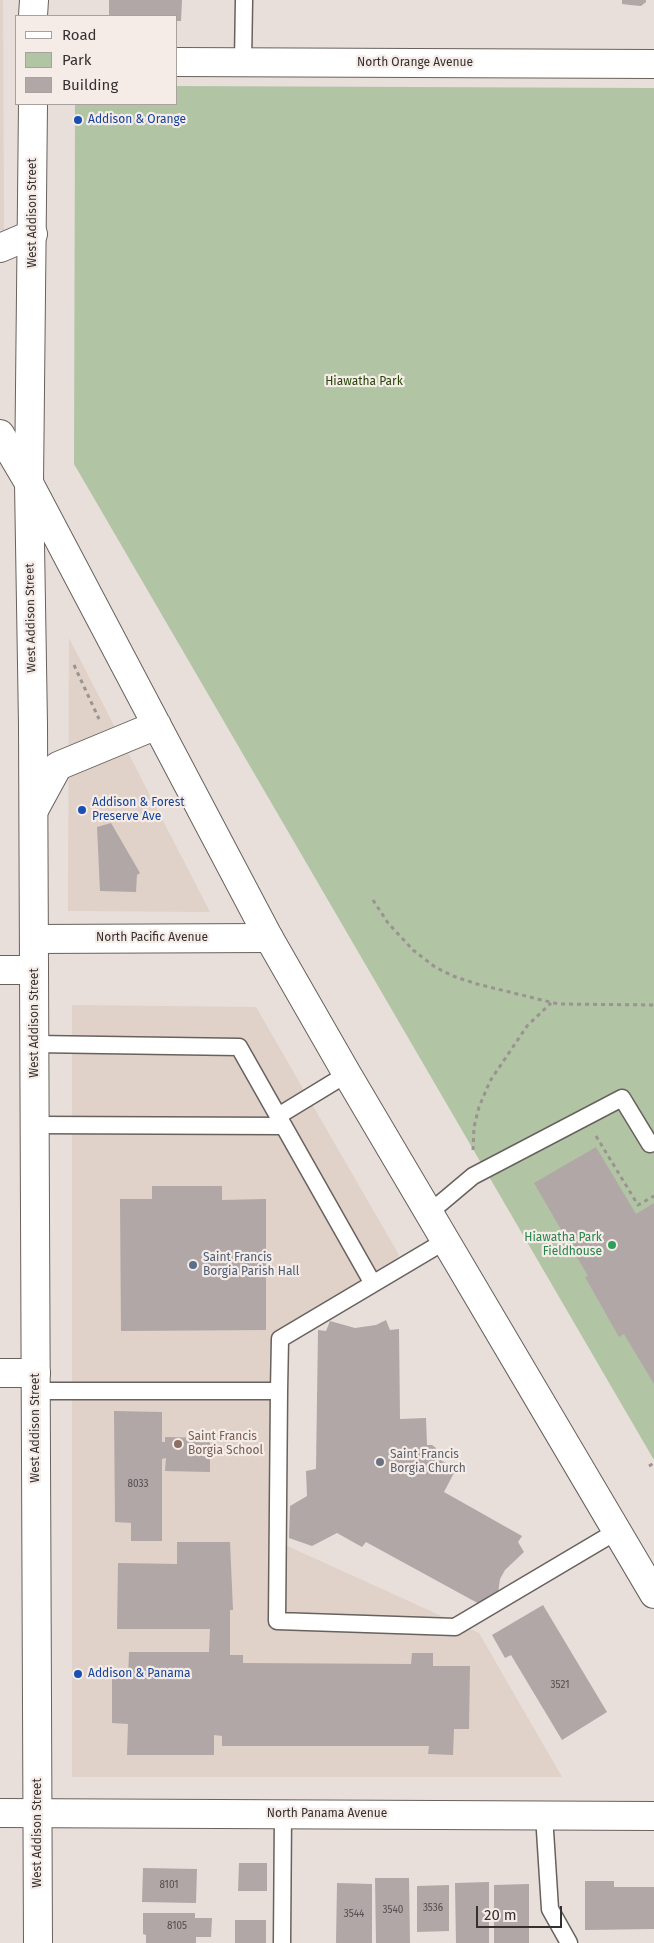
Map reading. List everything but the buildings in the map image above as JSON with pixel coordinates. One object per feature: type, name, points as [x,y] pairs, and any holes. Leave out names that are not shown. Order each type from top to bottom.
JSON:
[{"type":"street","points":[[34,0],[34,15]]},
{"type":"street","name":"North Orange Avenue","points":[[178,62],[654,64]]},
{"type":"street","name":"West Addison Street","points":[[33,105],[33,234],[28,483],[34,810],[38,1943]]},
{"type":"street","points":[[0,248],[33,234]]},
{"type":"street","points":[[0,434],[28,483],[269,938],[346,1074],[654,1594]]},
{"type":"street","points":[[34,810],[58,766],[157,725]]},
{"type":"street","name":"North Pacific Avenue","points":[[34,938],[269,938]]},
{"type":"street","points":[[0,970],[34,970]]},
{"type":"street","points":[[0,1373],[36,1382]]},
{"type":"street","name":"North Panama Avenue","points":[[0,1813],[654,1816]]},
{"type":"lane","points":[[243,62],[244,0]]},
{"type":"lane","points":[[35,1044],[239,1047],[372,1282]]},
{"type":"lane","points":[[35,1125],[281,1121],[346,1074]]},
{"type":"lane","points":[[429,1213],[473,1176],[622,1098],[650,1144]]},
{"type":"lane","points":[[445,1241],[372,1282],[280,1339],[277,1621],[455,1627],[617,1531]]},
{"type":"lane","points":[[36,1382],[279,1391]]},
{"type":"lane","points":[[282,1943],[283,1814]]},
{"type":"lane","points":[[544,1815],[550,1910],[570,1943]]},
{"type":"path","points":[[74,665],[102,726]]},
{"type":"path","points":[[373,900],[402,939],[435,967],[477,984],[551,1003],[654,1005]]},
{"type":"path","points":[[473,1176],[474,1127],[479,1107],[490,1081],[527,1026],[551,1003]]},
{"type":"path","points":[[592,1129],[638,1205],[654,1196]]},
{"type":"path","points":[[649,1466],[654,1463]]},
{"type":"shaded area","points":[[0,0],[3,0],[4,230],[0,230]]},
{"type":"shaded area","points":[[69,638],[210,912],[68,911]]},
{"type":"shaded area","name":"Saint Francis Borgia School","points":[[72,1005],[256,1007],[399,1255],[377,1282],[351,1307],[286,1343],[283,1544],[479,1633],[562,1777],[72,1777]]},
{"type":"green space","name":"Hiawatha Park","points":[[178,86],[654,88],[654,1460],[74,464],[75,105],[178,105]]},
{"type":"place","name":"Addison & Orange","points":[[78,120]]},
{"type":"place","name":"Addison & Forest Preserve Ave","points":[[82,810]]},
{"type":"place","name":"Hiawatha Park Fieldhouse","points":[[612,1245]]},
{"type":"place","name":"Saint Francis Borgia Parish Hall","points":[[193,1265]]},
{"type":"place","name":"Saint Francis Borgia School","points":[[178,1444]]},
{"type":"place","name":"Saint Francis Borgia Church","points":[[380,1462]]},
{"type":"place","name":"Addison & Panama","points":[[78,1674]]}]
